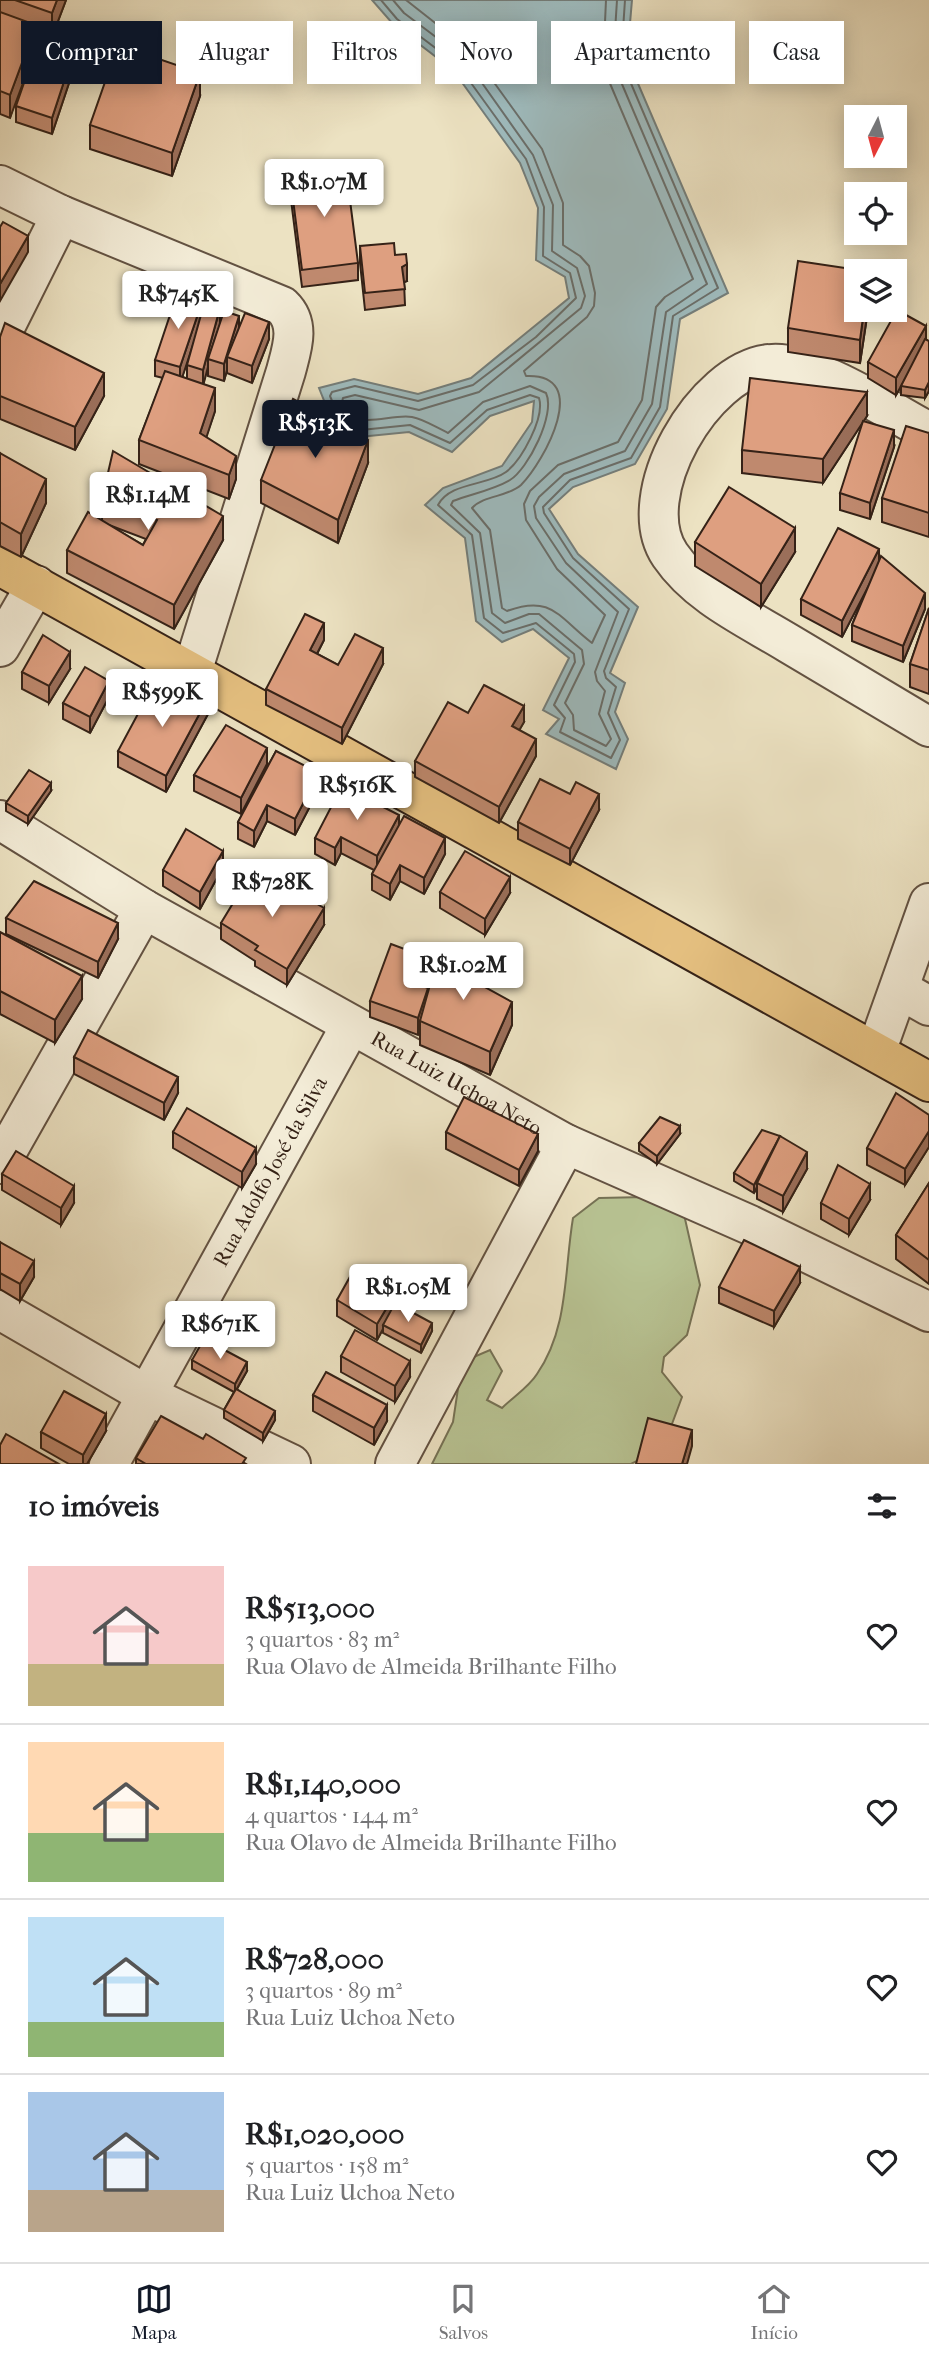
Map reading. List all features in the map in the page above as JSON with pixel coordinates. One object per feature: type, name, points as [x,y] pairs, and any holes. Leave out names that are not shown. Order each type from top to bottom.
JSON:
[{"type":"main road","points":[[0,566],[929,1082]]},
{"type":"street","points":[[0,185],[61,215],[282,306],[292,318],[294,332],[286,371],[192,672]]},
{"type":"street","points":[[0,337],[61,215]]},
{"type":"street","points":[[929,432],[815,372],[771,363],[750,369],[732,379],[694,418],[668,467],[661,491],[660,515],[668,552],[687,577],[723,604],[929,727]]},
{"type":"street","points":[[0,647],[36,585]]},
{"type":"street","name":"Rua Luiz Uchoa Neto","points":[[0,820],[145,909],[566,1144],[750,1225],[929,1312]]},
{"type":"street","points":[[876,1052],[914,997],[929,903]]},
{"type":"street","points":[[0,1164],[145,909]]},
{"type":"street","name":"Rua Adolfo José da Silva","points":[[109,1464],[351,1026]]},
{"type":"street","points":[[395,1464],[566,1144]]},
{"type":"street","points":[[0,1310],[147,1395],[291,1464]]},
{"type":"green space","points":[[645,1197],[683,1210],[700,1285],[687,1335],[664,1357],[662,1372],[682,1397],[663,1448],[631,1464],[432,1464],[453,1422],[462,1362],[490,1350],[502,1371],[487,1400],[502,1408],[537,1374],[555,1338],[560,1318],[573,1218],[599,1198]]},
{"type":"water","points":[[372,0],[632,0],[630,21],[551,21],[551,84],[638,84],[728,293],[680,319],[667,409],[635,464],[573,487],[549,509],[578,554],[638,607],[610,673],[625,683],[615,712],[628,739],[616,769],[546,734],[559,719],[543,710],[569,658],[533,629],[502,642],[476,621],[465,538],[425,505],[443,488],[502,466],[532,422],[534,401],[490,416],[452,452],[409,432],[359,437],[333,423],[319,388],[354,379],[418,394],[471,378],[569,298],[565,277],[536,260],[538,208],[520,163],[463,84],[537,84],[537,21],[435,21],[435,56],[421,45],[421,21],[390,21]]},
{"type":"building","points":[[15,0],[57,0],[52,13]]},
{"type":"building","points":[[0,12],[25,21],[21,21],[21,65],[10,95],[0,91]]},
{"type":"building","points":[[162,60],[176,65],[176,84],[196,84],[172,153],[90,125],[104,84],[162,84]]},
{"type":"building","points":[[24,84],[63,84],[52,118],[16,106]]},
{"type":"building","points":[[346,169],[358,263],[302,270],[290,176]]},
{"type":"building","points":[[3,222],[28,236],[0,284],[0,227]]},
{"type":"building","points":[[394,243],[395,255],[406,254],[407,264],[402,267],[405,289],[365,293],[360,246]]},
{"type":"building","points":[[798,261],[844,268],[844,322],[862,322],[860,340],[788,328]]},
{"type":"building","points":[[177,294],[202,302],[180,367],[155,360]]},
{"type":"building","points":[[204,304],[220,308],[203,370],[187,365]]},
{"type":"building","points":[[224,311],[239,316],[224,364],[208,359]]},
{"type":"building","points":[[245,313],[269,322],[252,366],[227,357]]},
{"type":"building","points":[[907,316],[926,326],[896,378],[868,362],[890,322],[907,322]]},
{"type":"building","points":[[5,323],[104,373],[75,427],[0,396],[0,337]]},
{"type":"building","points":[[925,339],[929,341],[929,382],[925,390],[901,386]]},
{"type":"building","points":[[165,371],[215,388],[200,433],[236,456],[229,475],[139,440]]},
{"type":"building","points":[[750,378],[867,392],[823,459],[742,450]]},
{"type":"building","points":[[293,399],[368,440],[338,520],[261,480]]},
{"type":"building","points":[[863,421],[894,430],[870,503],[840,493]]},
{"type":"building","points":[[906,426],[929,433],[929,513],[882,498]]},
{"type":"building","points":[[113,451],[223,516],[174,605],[67,550],[88,512],[143,545],[157,520],[102,499]]},
{"type":"building","points":[[0,453],[46,479],[21,534],[0,522]]},
{"type":"building","points":[[729,487],[795,528],[761,584],[695,542]]},
{"type":"building","points":[[838,528],[879,549],[842,621],[801,599]]},
{"type":"building","points":[[881,556],[925,593],[903,646],[852,625]]},
{"type":"building","points":[[929,608],[929,670],[910,664]]},
{"type":"building","points":[[305,614],[324,623],[310,650],[338,665],[355,634],[383,648],[342,728],[266,689]]},
{"type":"building","points":[[43,635],[70,652],[49,686],[22,672]]},
{"type":"building","points":[[85,667],[109,681],[90,717],[63,703]]},
{"type":"building","points":[[154,684],[175,706],[193,690],[208,698],[166,776],[118,751]]},
{"type":"building","points":[[484,685],[524,706],[512,726],[536,739],[499,807],[415,761],[448,702],[468,713]]},
{"type":"building","points":[[226,725],[267,748],[241,798],[194,775]]},
{"type":"building","points":[[276,751],[319,773],[295,819],[267,805],[254,831],[238,822]]},
{"type":"building","points":[[29,770],[51,783],[28,816],[6,803]]},
{"type":"building","points":[[540,779],[570,794],[576,782],[599,794],[570,849],[518,822]]},
{"type":"building","points":[[342,786],[399,815],[377,856],[341,837],[335,848],[315,838]]},
{"type":"building","points":[[404,816],[445,838],[424,878],[400,865],[390,884],[372,874]]},
{"type":"building","points":[[186,829],[223,851],[200,892],[163,870]]},
{"type":"building","points":[[465,851],[510,877],[485,919],[440,892]]},
{"type":"building","points":[[252,872],[290,896],[293,890],[324,908],[287,969],[255,950],[258,946],[221,923]]},
{"type":"building","points":[[34,881],[118,923],[98,962],[6,918]]},
{"type":"building","points":[[0,932],[82,976],[55,1020],[0,991]]},
{"type":"building","points":[[391,944],[418,954],[408,981],[428,988],[418,1018],[370,1001]]},
{"type":"building","points":[[441,945],[475,955],[461,974],[512,1002],[490,1052],[420,1021]]},
{"type":"building","points":[[88,1030],[178,1077],[164,1103],[74,1057]]},
{"type":"building","points":[[896,1093],[929,1115],[929,1131],[905,1169],[867,1148]]},
{"type":"building","points":[[464,1097],[538,1134],[519,1170],[446,1132]]},
{"type":"building","points":[[187,1108],[256,1148],[242,1172],[173,1132]]},
{"type":"building","points":[[660,1117],[680,1126],[657,1156],[639,1143]]},
{"type":"building","points":[[762,1130],[780,1136],[754,1185],[734,1173]]},
{"type":"building","points":[[780,1136],[807,1152],[783,1196],[757,1183]]},
{"type":"building","points":[[16,1151],[74,1186],[61,1208],[2,1174]]},
{"type":"building","points":[[838,1165],[870,1184],[849,1219],[821,1203]]},
{"type":"building","points":[[929,1183],[929,1260],[896,1235]]},
{"type":"building","points":[[744,1240],[800,1267],[774,1311],[719,1287]]},
{"type":"building","points":[[0,1242],[34,1261],[20,1284],[0,1273]]},
{"type":"building","points":[[351,1275],[392,1299],[377,1324],[337,1300]]},
{"type":"building","points":[[395,1303],[432,1323],[421,1345],[383,1325]]},
{"type":"building","points":[[355,1330],[410,1361],[395,1386],[341,1356]]},
{"type":"building","points":[[204,1339],[247,1362],[235,1384],[192,1360]]},
{"type":"building","points":[[326,1372],[387,1405],[374,1428],[313,1395]]},
{"type":"building","points":[[236,1389],[275,1411],[263,1433],[224,1410]]},
{"type":"building","points":[[64,1391],[106,1414],[83,1455],[41,1432]]},
{"type":"building","points":[[161,1416],[203,1439],[206,1434],[246,1458],[242,1464],[146,1464],[136,1458]]},
{"type":"building","points":[[648,1418],[692,1430],[682,1464],[636,1464]]},
{"type":"building","points":[[6,1434],[59,1464],[0,1464],[0,1445]]}]
